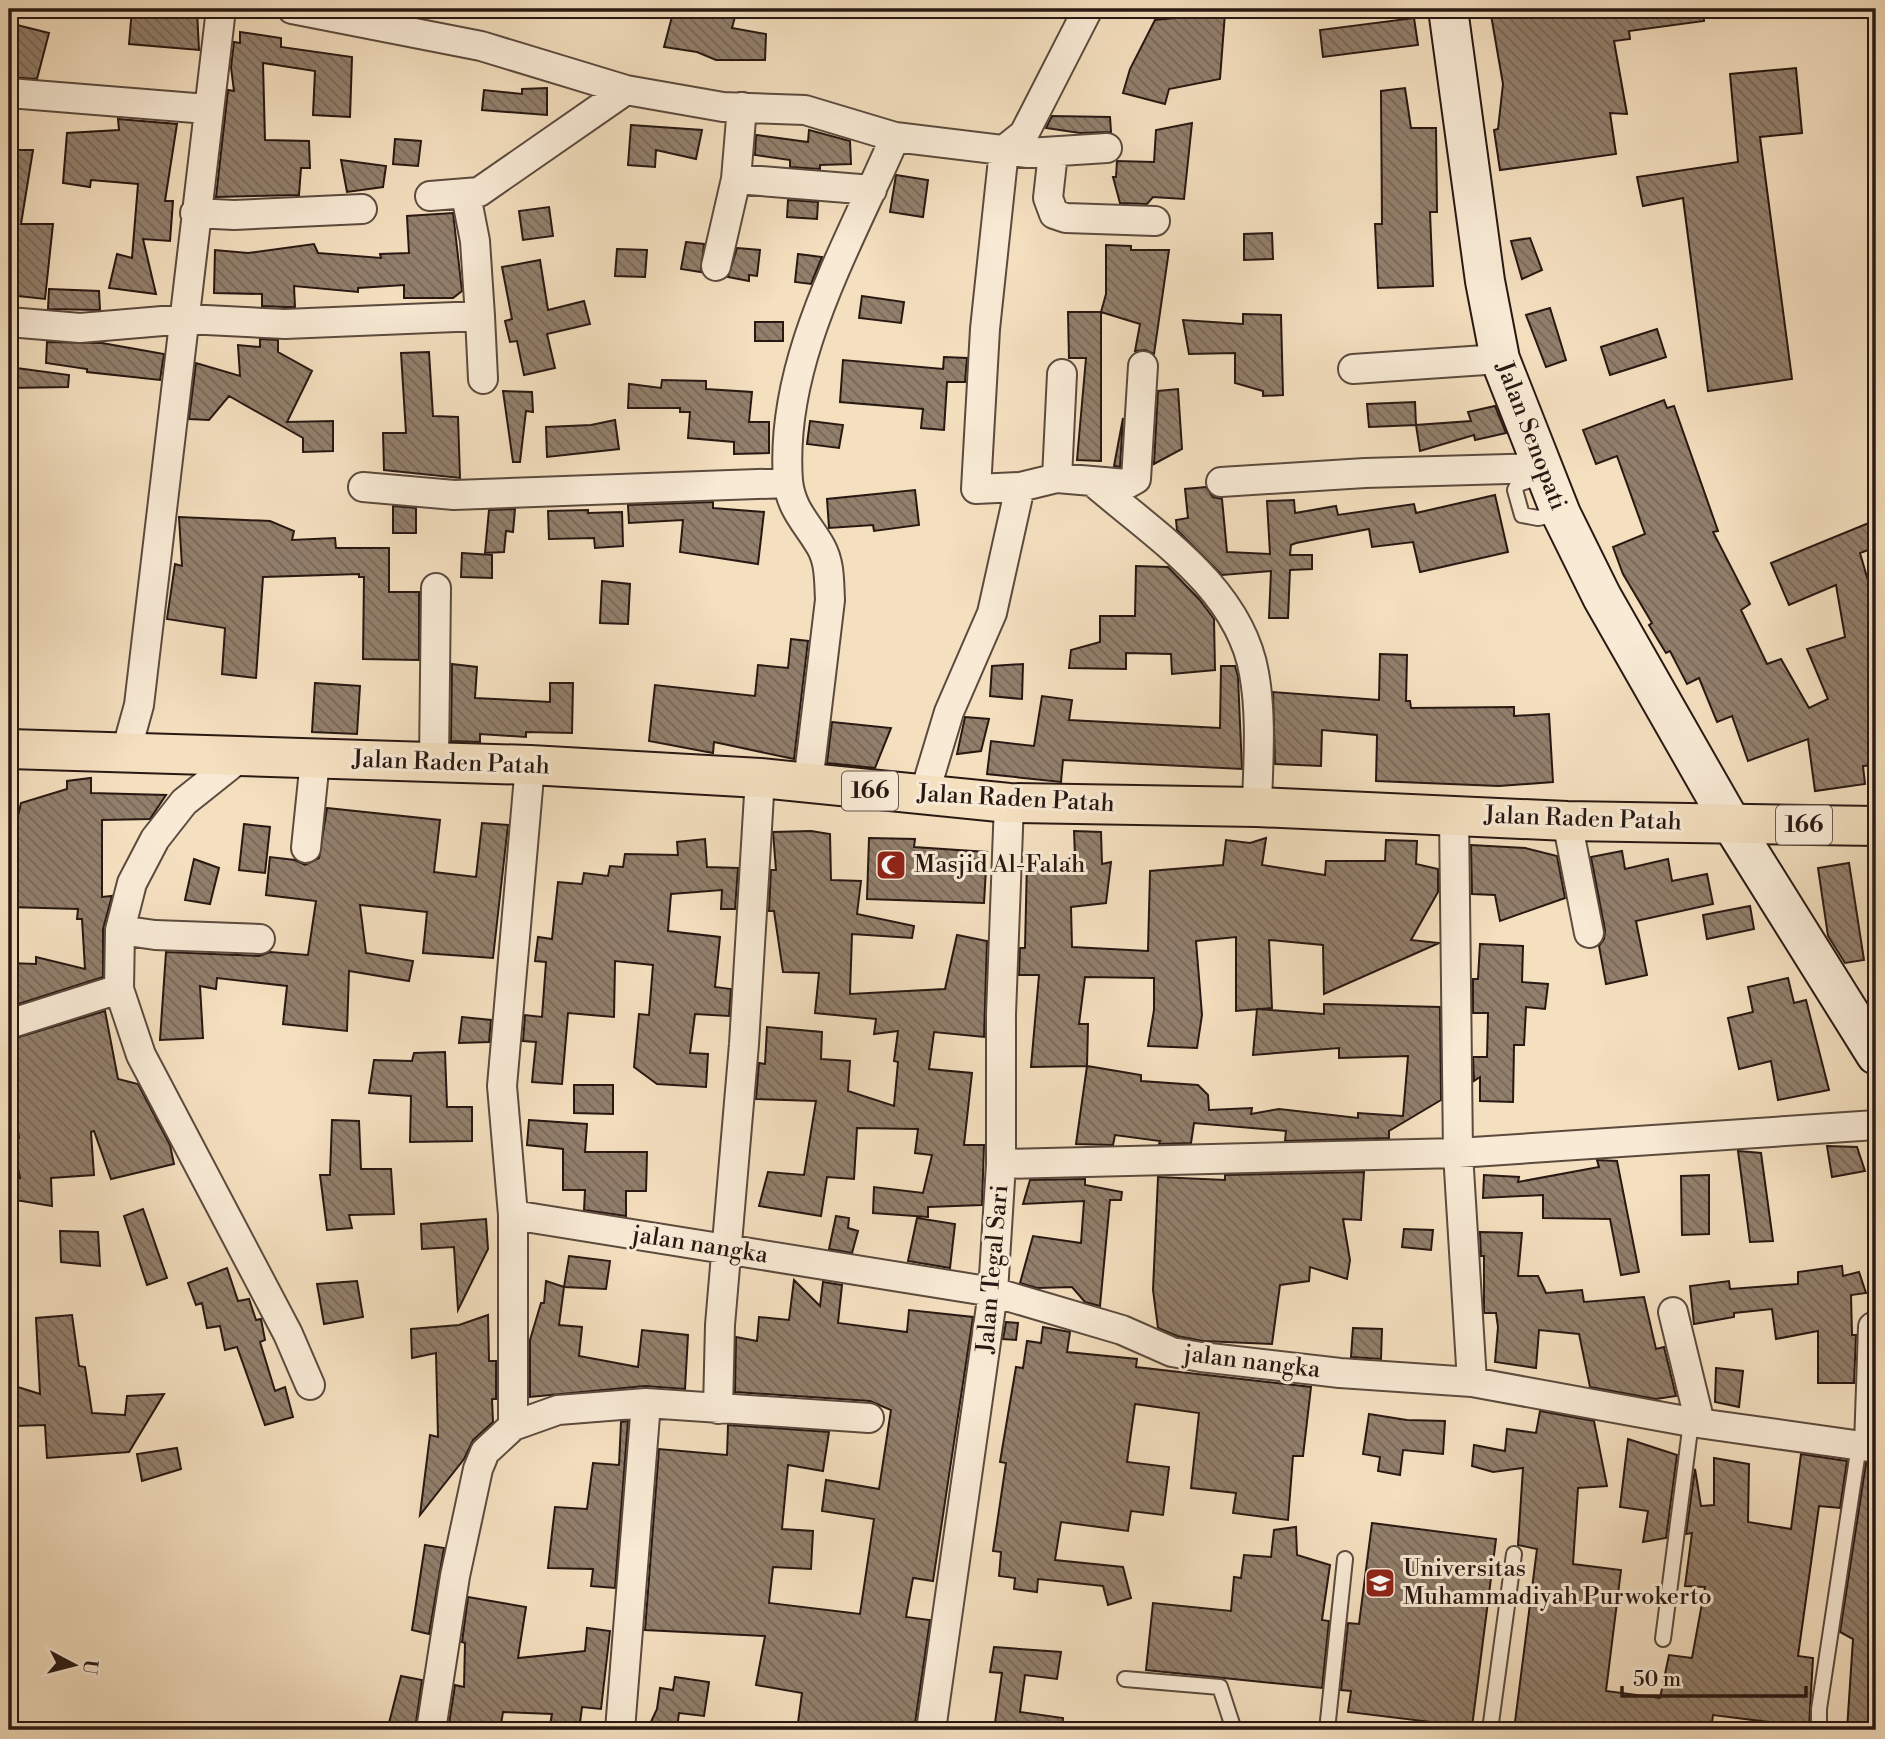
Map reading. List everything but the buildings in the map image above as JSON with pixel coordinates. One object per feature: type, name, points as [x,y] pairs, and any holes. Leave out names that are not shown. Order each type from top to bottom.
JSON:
[{"type":"main road","name":"Jalan Senopati","points":[[1448,9],[1485,281],[1500,359],[1560,514],[1602,597],[1731,823],[1876,1055]]},
{"type":"main road","name":"Jalan Raden Patah","points":[[9,749],[238,758],[313,777],[434,761],[759,795],[808,783],[1009,803],[1257,807],[1566,821],[1731,823]]},
{"type":"main road","name":"166","points":[[1731,823],[1876,827]]},
{"type":"street","points":[[126,752],[139,705],[186,319],[206,109],[221,9]]},
{"type":"street","points":[[292,9],[481,46],[626,90],[742,107],[805,110],[895,137],[1032,153],[1107,148]]},
{"type":"street","points":[[1088,9],[1024,134],[1054,214],[1066,218],[1155,221]]},
{"type":"street","points":[[430,196],[479,192],[626,90]]},
{"type":"street","points":[[9,93],[206,109]]},
{"type":"street","points":[[716,266],[736,179],[742,107]]},
{"type":"street","points":[[808,783],[830,600],[829,570],[822,549],[796,513],[788,483],[789,411],[828,289],[895,137]]},
{"type":"street","points":[[1032,153],[985,329],[976,489],[1020,487],[1057,478],[1127,484],[1136,479],[1143,366]]},
{"type":"street","points":[[736,179],[873,190]]},
{"type":"street","points":[[466,195],[475,241],[483,379]]},
{"type":"street","points":[[195,213],[234,215],[362,209]]},
{"type":"street","points":[[9,322],[80,328],[186,319],[285,324],[480,316]]},
{"type":"street","points":[[1353,369],[1500,359]]},
{"type":"street","points":[[1057,478],[1062,374]]},
{"type":"street","points":[[1221,482],[1365,472],[1545,472]]},
{"type":"street","points":[[1092,481],[1191,566],[1216,591],[1236,623],[1249,651],[1258,698],[1257,807]]},
{"type":"street","points":[[363,487],[454,495],[788,483]]},
{"type":"street","points":[[924,796],[949,712],[992,613],[1020,487]]},
{"type":"street","points":[[434,761],[436,587]]},
{"type":"street","points":[[238,758],[184,802],[155,839],[132,883],[135,932],[118,989],[141,1055],[288,1334],[310,1385]]},
{"type":"street","points":[[513,1426],[513,1215],[502,1086],[530,773]]},
{"type":"street","points":[[306,848],[313,777]]},
{"type":"street","points":[[718,1409],[720,1325],[744,1044],[759,795]]},
{"type":"street","name":"Jalan Tegal Sari","points":[[931,1730],[993,1292],[1001,1164],[1001,1014],[1009,803]]},
{"type":"street","points":[[1454,814],[1458,1153],[1472,1382]]},
{"type":"street","points":[[1566,821],[1588,933]]},
{"type":"street","points":[[135,932],[260,939]]},
{"type":"street","points":[[9,1024],[118,989]]},
{"type":"street","points":[[1001,1164],[1458,1153],[1876,1125]]},
{"type":"street","name":"jalan nangka","points":[[513,1215],[993,1292],[1122,1330],[1172,1352],[1340,1373],[1472,1382],[1695,1423],[1868,1446]]},
{"type":"street","points":[[1673,1312],[1695,1423]]},
{"type":"street","points":[[1868,1446],[1873,1327]]},
{"type":"street","points":[[620,1730],[646,1403]]},
{"type":"street","points":[[431,1730],[455,1576],[478,1469],[485,1452],[513,1426],[558,1410],[646,1403],[869,1418]]},
{"type":"lane","points":[[1663,1639],[1695,1423]]},
{"type":"lane","points":[[1819,1730],[1819,1709],[1868,1446]]},
{"type":"lane","points":[[1490,1730],[1514,1554]]},
{"type":"lane","points":[[1327,1730],[1345,1559]]},
{"type":"lane","points":[[1125,1679],[1220,1687],[1231,1730],[1253,1730]]},
{"type":"place","name":"Masjid Al-Falah","points":[[891,865]]},
{"type":"place","name":"Universitas Muhammadiyah Purwokerto","points":[[1380,1583]]}]
